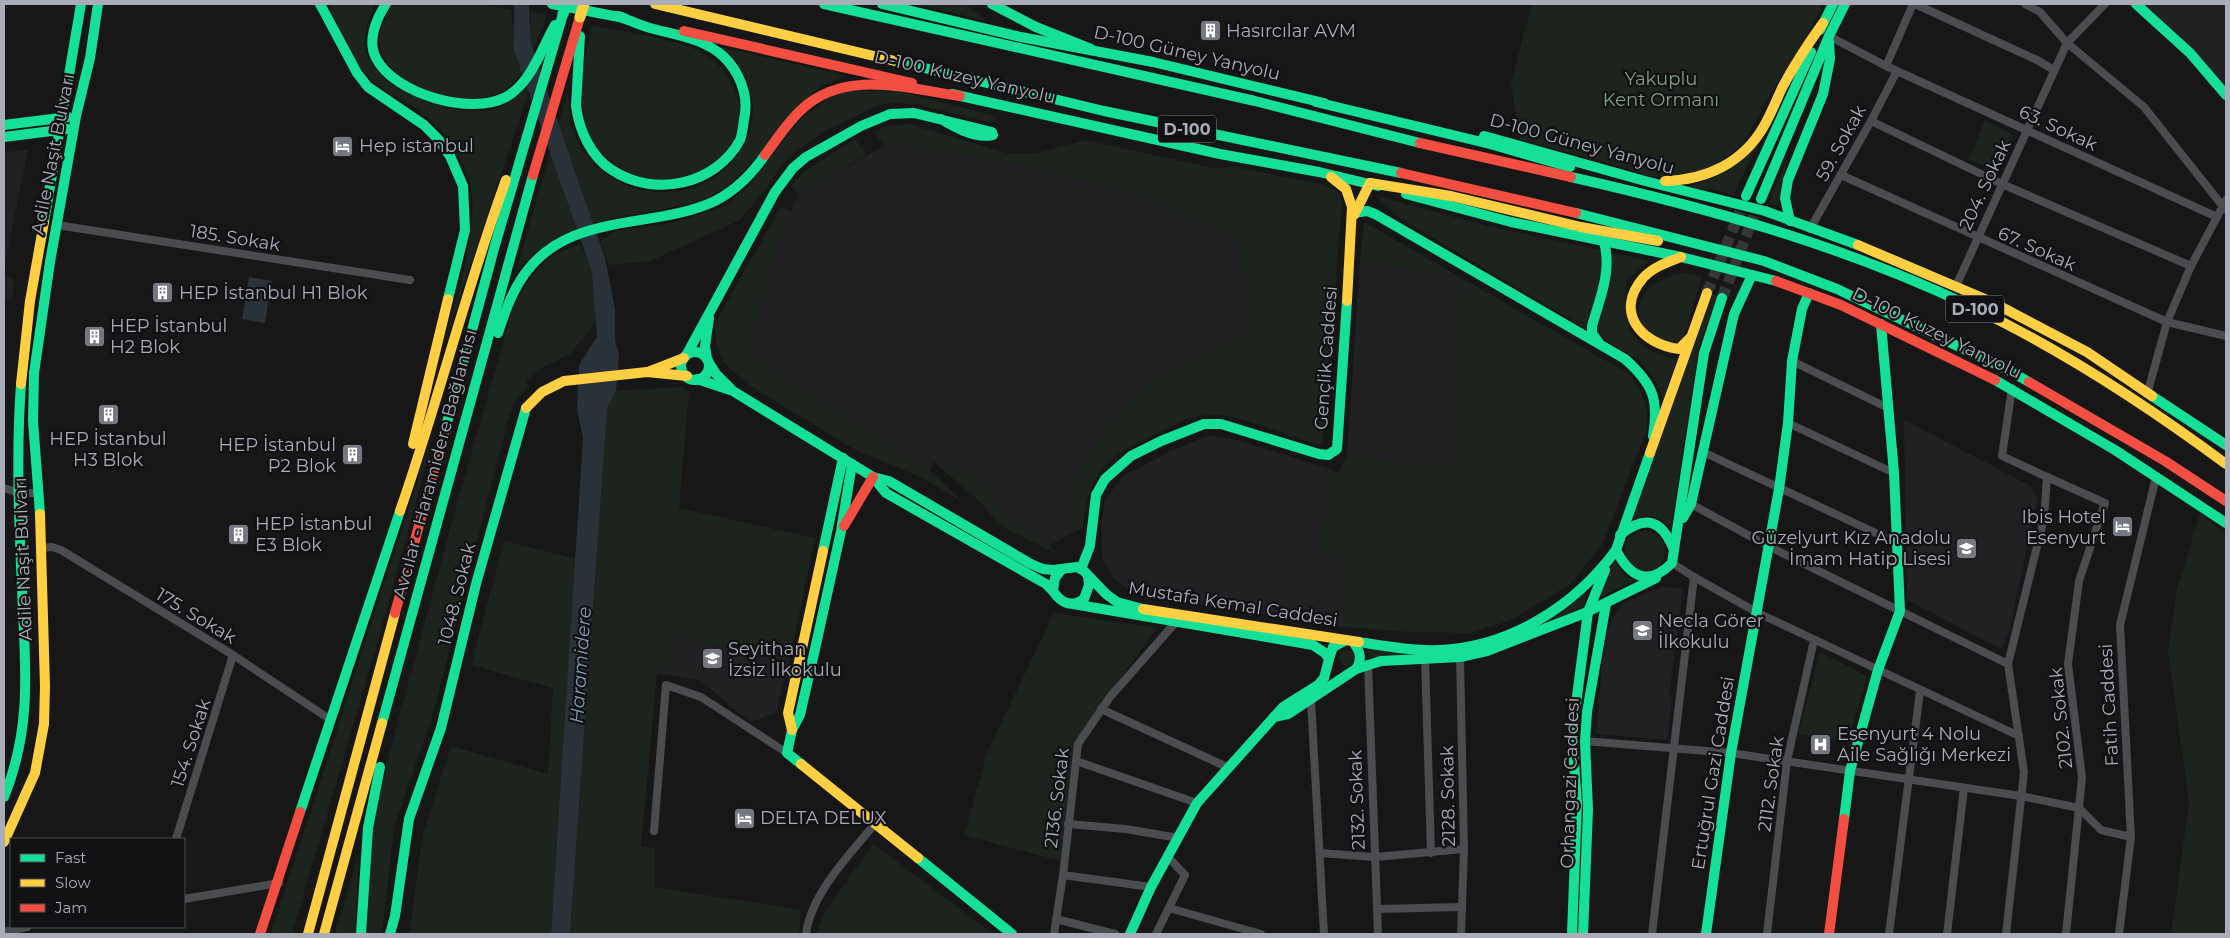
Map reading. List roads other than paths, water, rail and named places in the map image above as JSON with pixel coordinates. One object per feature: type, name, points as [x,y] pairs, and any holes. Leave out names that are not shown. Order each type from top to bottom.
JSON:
[{"type":"main road","name":"Adile Naşit Bulvarı","points":[[4,797],[20,751],[26,705],[19,493],[23,358],[34,276],[61,129],[80,4]]},
{"type":"main road","name":"Adile Naşit Bulvarı","points":[[4,842],[35,773],[44,724],[42,548],[33,421],[34,374],[57,225],[76,116],[90,58],[98,4]]},
{"type":"main road","points":[[320,4],[357,73],[368,87],[424,125],[438,139],[450,156],[463,186],[466,214],[462,244],[386,552]]},
{"type":"main road","points":[[386,4],[377,19],[374,39],[376,58],[381,68],[400,82],[427,95],[449,102],[469,105],[492,102],[514,92],[530,71],[565,9]]},
{"type":"main road","name":"D-100 Kuzey Yanyolu","points":[[552,4],[618,16],[879,75],[960,96],[1220,154],[1370,183],[1470,212],[1681,257],[1752,275],[1809,293],[1882,324],[2012,388],[2115,450],[2226,523]]},
{"type":"main road","name":"Avcılar - Haramidere Bağlantısı","points":[[324,934],[525,199],[584,4]]},
{"type":"main road","name":"D-100","points":[[655,4],[1086,107],[1578,213],[1764,261],[1837,289],[1983,358],[2037,386],[2165,460],[2226,501]]},
{"type":"main road","name":"D-100","points":[[824,4],[1256,101],[1394,137],[1633,191],[1741,220],[1834,248],[1954,298],[2057,350],[2093,371],[2166,420],[2226,464]]},
{"type":"main road","name":"D-100 Güney Yanyolu","points":[[882,4],[1021,37],[1092,49],[1256,86],[1316,102],[1511,142],[1645,181],[1765,211],[1870,249],[1992,302],[2087,352],[2148,391],[2226,445]]},
{"type":"main road","points":[[992,4],[1036,27],[1092,49]]},
{"type":"main road","points":[[1746,196],[1833,4]]},
{"type":"main road","points":[[1761,199],[1829,36],[1845,4]]},
{"type":"main road","points":[[2136,4],[2190,53],[2226,95]]},
{"type":"main road","name":"Avcılar - Haramidere Bağlantısı","points":[[308,934],[495,245],[565,9]]},
{"type":"main road","points":[[580,17],[577,115],[582,134],[591,150],[610,168],[625,178],[652,186],[674,186],[708,174],[729,156],[742,133],[745,120],[745,96],[737,74],[721,55],[700,42],[618,16]]},
{"type":"main road","points":[[1645,181],[1687,180],[1703,176],[1719,170],[1745,150],[1763,129],[1791,73],[1824,23]]},
{"type":"main road","points":[[1790,221],[1785,198],[1788,180],[1823,94],[1830,59],[1829,36]]},
{"type":"main road","points":[[467,415],[482,388],[502,319],[516,285],[540,257],[554,246],[598,226],[687,210],[706,205],[722,197],[733,190],[753,171],[784,126],[800,109],[815,98],[834,89],[865,83],[877,83],[960,96]]},
{"type":"main road","points":[[1316,102],[1546,160],[1613,180],[1633,191]]},
{"type":"main road","points":[[734,391],[692,378],[682,365],[775,192],[793,168],[806,157],[861,126],[890,114],[914,113],[941,119]]},
{"type":"main road","points":[[4,125],[76,116]]},
{"type":"main road","points":[[260,934],[418,458],[495,208],[531,120]]},
{"type":"main road","points":[[4,137],[61,129],[74,130]]},
{"type":"main road","points":[[1319,172],[1334,178],[1347,189],[1351,197],[1353,217]]},
{"type":"main road","points":[[1353,217],[1370,183],[1451,196],[1581,227],[1657,241],[1721,249]]},
{"type":"main road","points":[[1353,217],[1368,211],[1375,214],[1599,342],[1625,359],[1640,372],[1654,395],[1655,409],[1651,450]]},
{"type":"main road","name":"Gençlik Caddesi","points":[[1084,572],[1090,546],[1094,506],[1100,486],[1120,464],[1161,441],[1204,424],[1220,424],[1320,454],[1328,455],[1337,449],[1353,217]]},
{"type":"main road","points":[[1599,342],[1592,332],[1592,326],[1608,265],[1609,254],[1604,242]]},
{"type":"main road","points":[[1681,257],[1659,266],[1643,278],[1636,288],[1632,312],[1636,324],[1644,336],[1656,345],[1667,349],[1679,348],[1693,334]]},
{"type":"main road","points":[[1679,524],[1691,504],[1734,314],[1752,275]]},
{"type":"main road","points":[[1572,934],[1577,804],[1573,748],[1574,719],[1588,612],[1608,562],[1616,550],[1707,293]]},
{"type":"main road","name":"Ertuğrul Gazi Caddesi","points":[[1706,934],[1731,753],[1770,547],[1779,489],[1788,423],[1792,361],[1802,309],[1809,293]]},
{"type":"main road","points":[[1274,717],[1288,714],[1345,676],[1368,664],[1425,658],[1460,657],[1519,642],[1606,604],[1664,573],[1673,557],[1679,524],[1704,353],[1722,298]]},
{"type":"main road","points":[[692,378],[708,372],[706,346],[710,315]]},
{"type":"main road","points":[[1829,934],[1850,771],[1878,670],[1900,611],[1894,473],[1882,324]]},
{"type":"main road","points":[[686,356],[701,353],[716,374],[734,391],[873,477],[888,481],[1031,564],[1043,569],[1062,569],[1073,566],[1084,572],[1090,582],[1088,594],[1079,603],[1073,604],[1060,600],[1046,584],[886,493],[873,477]]},
{"type":"main road","name":"1048. Sokak","points":[[647,372],[686,356]]},
{"type":"main road","name":"1048. Sokak","points":[[395,916],[409,819],[441,728],[476,584],[525,410],[537,394],[564,380],[647,372],[692,378]]},
{"type":"main road","points":[[848,461],[841,531],[800,716],[792,730],[787,753],[874,825],[1012,934]]},
{"type":"main road","points":[[792,730],[788,713],[848,461]]},
{"type":"main road","points":[[841,531],[873,477]]},
{"type":"main road","points":[[1620,535],[1629,526],[1637,522],[1655,523],[1668,534],[1673,557]]},
{"type":"main road","points":[[1616,550],[1625,567],[1632,573],[1656,578]]},
{"type":"main road","name":"Mustafa Kemal Caddesi","points":[[1084,572],[1117,602],[1130,607],[1349,641],[1408,649],[1442,650],[1499,637],[1529,625],[1554,611],[1576,594],[1608,562]]},
{"type":"main road","points":[[1053,591],[1055,578],[1062,569]]},
{"type":"main road","name":"Mustafa Kemal Caddesi","points":[[1073,604],[1175,623],[1313,645],[1325,653],[1329,662]]},
{"type":"main road","name":"Orhangazi Caddesi","points":[[1583,934],[1588,810],[1585,741],[1587,712],[1606,604]]},
{"type":"main road","points":[[1130,934],[1151,887],[1197,803],[1227,767],[1283,707],[1318,685],[1324,678],[1333,647],[1349,641],[1357,648],[1361,658],[1356,670]]},
{"type":"main road","points":[[361,934],[369,815],[400,689],[404,663],[403,649]]},
{"type":"main road","points":[[1329,662],[1336,674],[1345,676]]},
{"type":"main road","points":[[390,934],[395,916]]},
{"type":"main road","points":[[395,916],[395,934]]},
{"type":"street","points":[[1886,66],[1914,4],[2037,60],[2054,70]]},
{"type":"street","points":[[2025,4],[2040,12],[2067,43],[2144,107],[2225,205],[2191,266],[2166,322],[2148,391]]},
{"type":"street","name":"204. Sokak","points":[[1956,286],[2067,43],[2105,4]]},
{"type":"street","name":"63. Sokak","points":[[1829,36],[1897,72],[2217,218]]},
{"type":"street","name":"59. Sokak","points":[[1810,228],[1897,72]]},
{"type":"street","points":[[1871,121],[2002,184],[2191,266]]},
{"type":"street","name":"67. Sokak","points":[[1841,175],[2166,322],[2226,336]]},
{"type":"street","name":"185. Sokak","points":[[57,225],[410,280]]},
{"type":"street","points":[[1792,361],[1888,408]]},
{"type":"street","points":[[2006,934],[2024,772],[2008,664],[2044,518],[2047,478],[2002,456],[2012,388]]},
{"type":"street","points":[[1788,423],[1894,473]]},
{"type":"street","points":[[1703,452],[1897,544]]},
{"type":"street","name":"Fatih Caddesi","points":[[2119,934],[2131,837],[2120,625],[2156,477]]},
{"type":"street","name":"2102. Sokak","points":[[2047,478],[2105,503],[2079,581],[2068,664],[2082,778],[2066,934]]},
{"type":"street","points":[[4,488],[19,493],[38,494]]},
{"type":"street","points":[[1691,504],[1770,547],[2008,664]]},
{"type":"street","name":"175. Sokak","points":[[42,548],[52,547],[61,550],[233,656],[331,720]]},
{"type":"street","points":[[1673,557],[1694,577],[1758,613],[1920,691],[2020,736]]},
{"type":"street","points":[[1652,934],[1694,577]]},
{"type":"street","name":"2136. Sokak","points":[[1054,934],[1063,875],[1078,744],[1102,709],[1175,623]]},
{"type":"street","name":"2112. Sokak","points":[[1767,934],[1787,761],[1814,640]]},
{"type":"street","name":"154. Sokak","points":[[176,838],[233,656]]},
{"type":"street","name":"2128. Sokak","points":[[1460,657],[1464,849],[1461,934]]},
{"type":"street","points":[[1425,658],[1431,852]]},
{"type":"street","name":"2132. Sokak","points":[[1368,664],[1378,934]]},
{"type":"street","points":[[654,831],[666,685],[701,697],[787,753]]},
{"type":"street","points":[[1889,934],[1920,691]]},
{"type":"street","points":[[1311,700],[1324,934]]},
{"type":"street","points":[[1102,709],[1227,767]]},
{"type":"street","points":[[1585,741],[1731,753],[2021,796],[2079,808],[2101,830],[2131,837]]},
{"type":"street","points":[[1076,761],[1197,803]]},
{"type":"street","points":[[1947,934],[1964,788]]},
{"type":"street","points":[[1068,824],[1126,829],[1178,838]]},
{"type":"street","points":[[806,934],[807,926],[821,895],[839,867],[874,825]]},
{"type":"street","points":[[1320,853],[1375,857],[1464,849]]},
{"type":"street","points":[[1156,934],[1185,875],[1168,857]]},
{"type":"street","points":[[1063,875],[1151,887]]},
{"type":"street","points":[[185,899],[278,882]]},
{"type":"street","points":[[1377,909],[1462,907]]},
{"type":"street","points":[[1169,908],[1261,934]]},
{"type":"street","points":[[1056,920],[1115,934]]},
{"type":"street","points":[[4,932],[22,928]]},
{"type":"water","name":"Haramidere","points":[[514,4],[529,4],[531,44],[605,258],[615,309],[615,341],[619,354],[616,391],[607,409],[570,934],[551,934],[583,438],[577,409],[579,365],[597,337],[592,272],[514,50]]},
{"type":"water","points":[[249,277],[272,281],[265,323],[242,319]]},
{"type":"tunnel","points":[[1707,293],[1740,212]]},
{"type":"tunnel","points":[[1722,298],[1754,216]]},
{"type":"place","name":"Hasırcılar AVM","points":[[1210,31]]},
{"type":"place","name":"Hep istanbul","points":[[343,146]]},
{"type":"place","name":"HEP İstanbul H1 Blok","points":[[163,293]]},
{"type":"place","name":"HEP İstanbul H2 Blok","points":[[94,336]]},
{"type":"place","name":"HEP İstanbul H3 Blok","points":[[108,414]]},
{"type":"place","name":"HEP İstanbul P2 Blok","points":[[352,455]]},
{"type":"place","name":"Ibis Hotel Esenyurt","points":[[2122,527]]},
{"type":"place","name":"HEP İstanbul E3 Blok","points":[[239,534]]},
{"type":"place","name":"Güzelyurt Kız Anadolu İmam Hatip Lisesi","points":[[1967,548]]},
{"type":"place","name":"Necla Görer İlkokulu","points":[[1642,631]]},
{"type":"place","name":"Seyithan İzsiz İlkokulu","points":[[712,659]]},
{"type":"place","name":"Esenyurt 4 Nolu Aile Sağlığı Merkezi","points":[[1821,744]]},
{"type":"place","name":"DELTA DELUX","points":[[744,818]]},
{"type":"park label","name":"Yakuplu Kent Ormanı","points":[[1661,89]]}]
